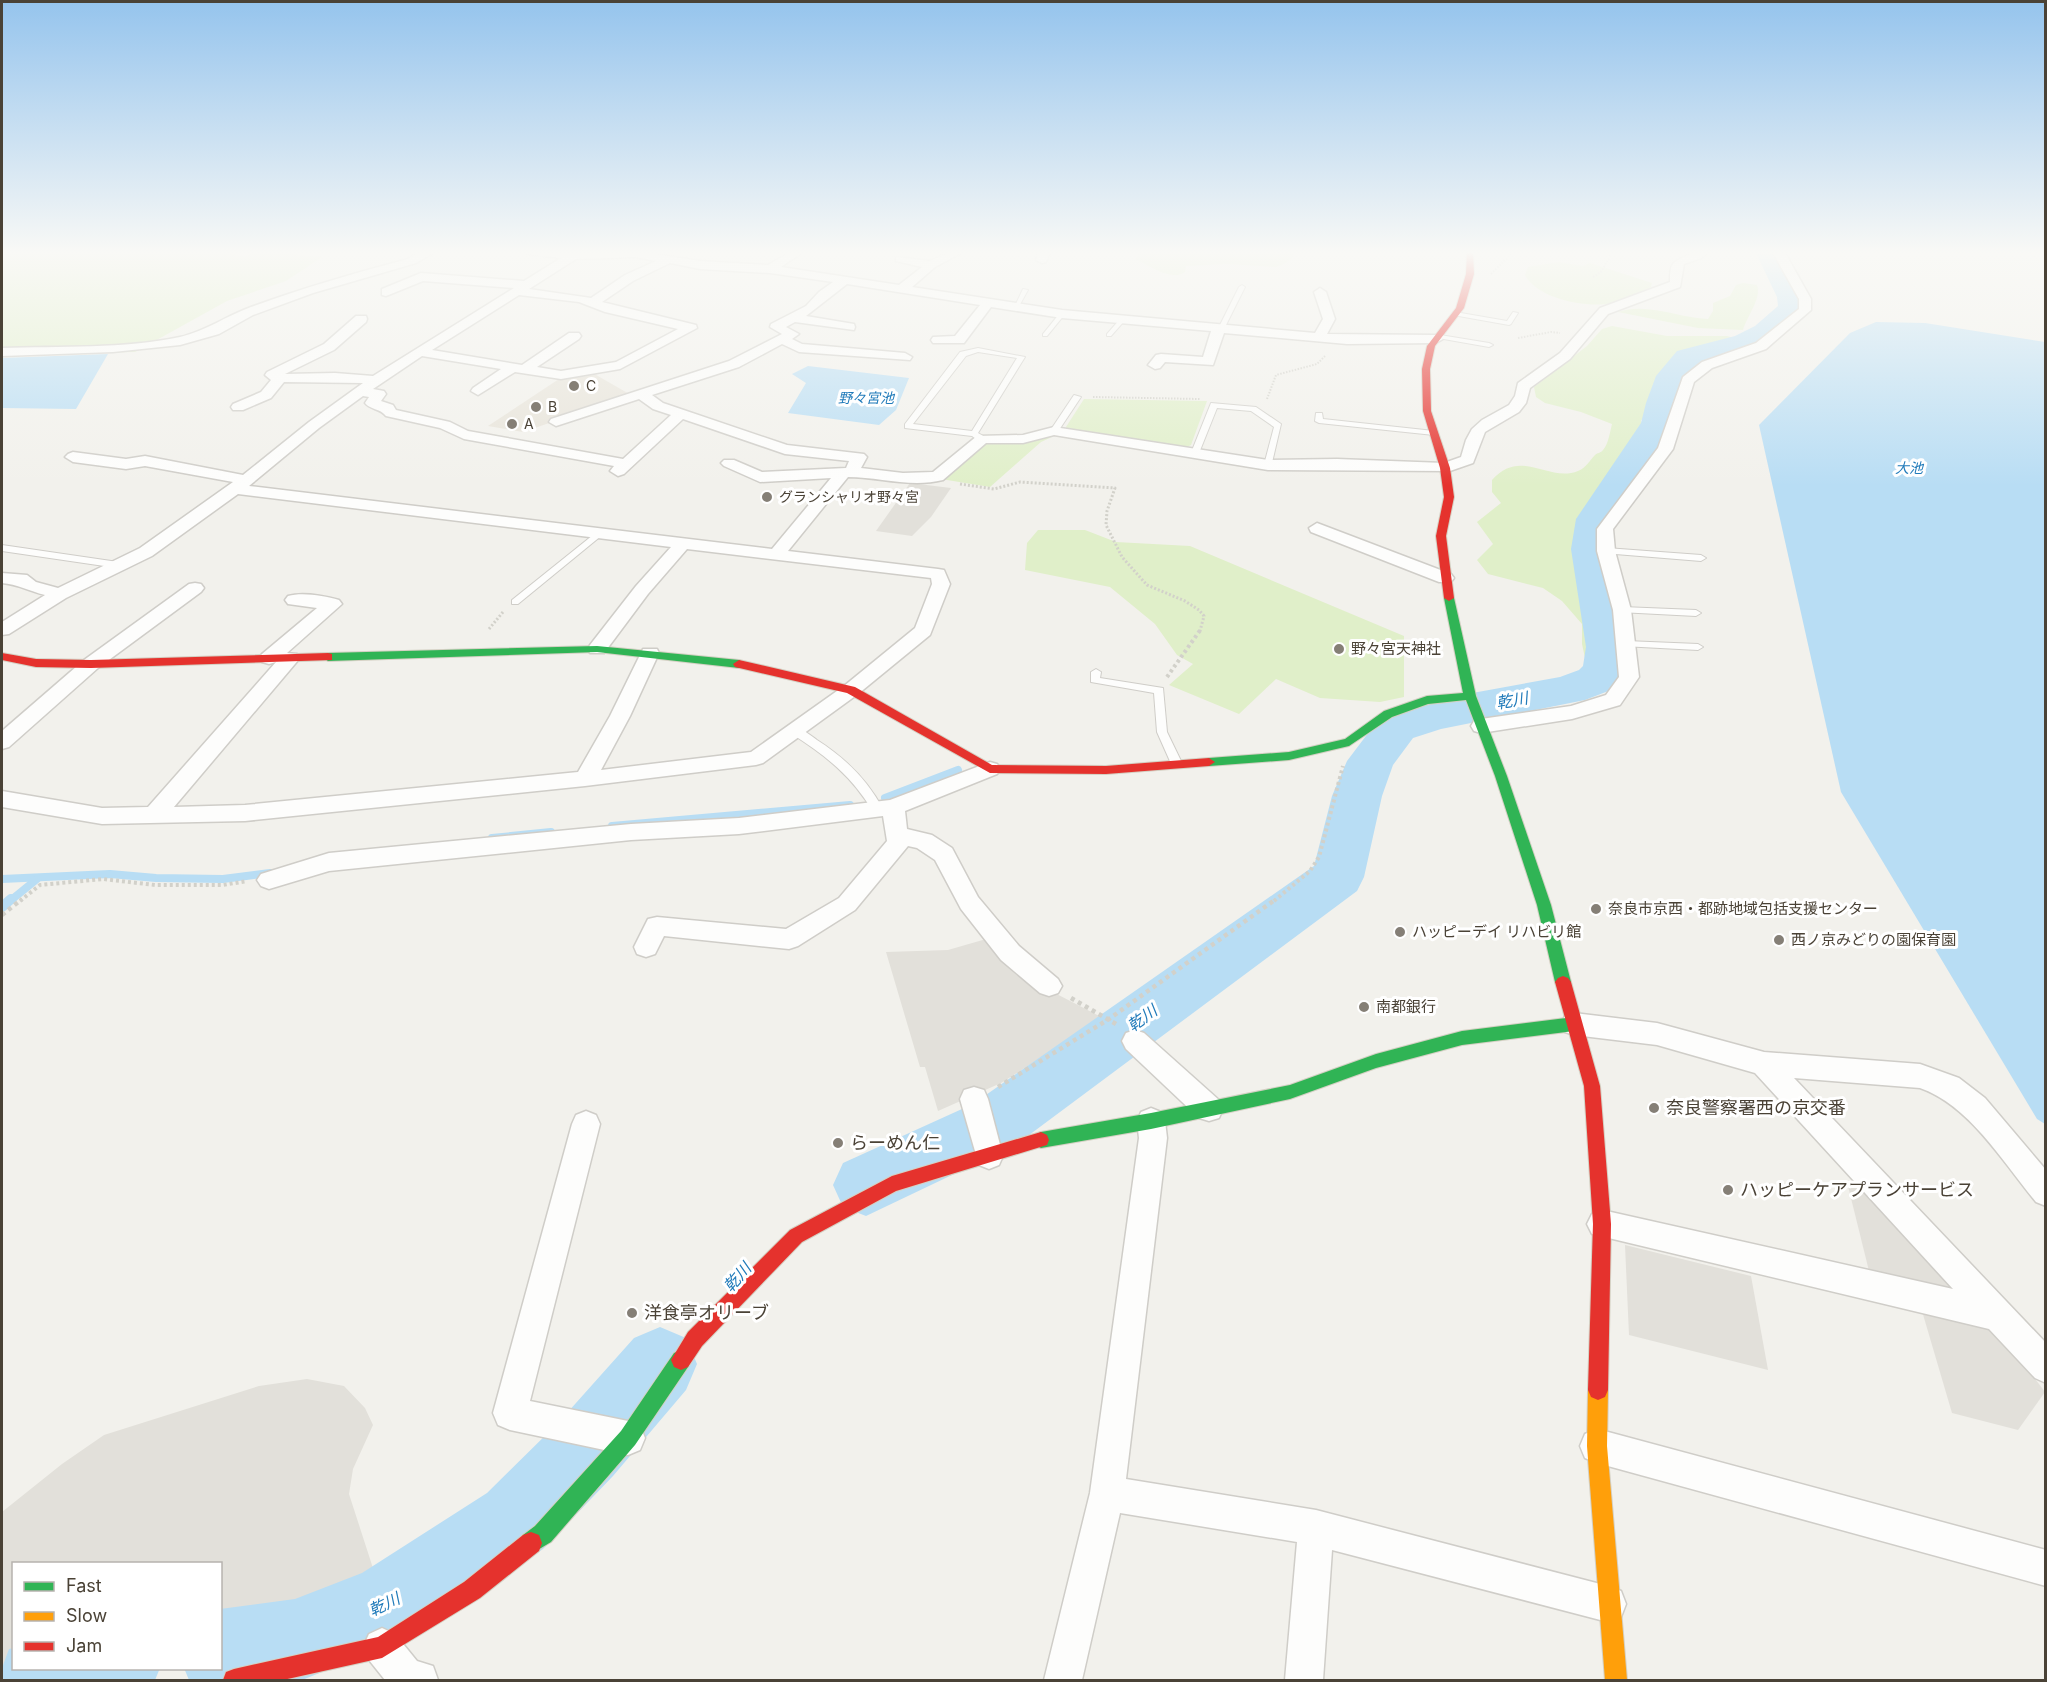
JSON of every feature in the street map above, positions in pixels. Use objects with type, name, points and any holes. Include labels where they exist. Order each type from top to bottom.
[{"type":"street","points":[[2,351],[113,348],[180,341],[217,329]]},
{"type":"street","points":[[349,329],[329,346],[272,375],[280,378],[334,377],[376,380]]},
{"type":"street","points":[[2,630],[60,594],[146,552],[241,484],[314,424],[376,380],[457,329]]},
{"type":"street","points":[[421,352],[561,375],[620,365],[688,329]]},
{"type":"street","points":[[556,422],[734,364],[792,334],[782,329]]},
{"type":"street","points":[[938,340],[959,340],[967,329]]},
{"type":"street","points":[[1155,365],[1161,358],[1209,362],[1219,329]]},
{"type":"street","points":[[1248,329],[1347,340],[1438,338]]},
{"type":"street","points":[[1320,336],[1323,329]]},
{"type":"street","points":[[1444,329],[1431,346],[1426,369],[1427,411],[1445,468],[1449,497],[1441,536],[1445,578],[1460,656],[1470,696],[1501,776],[1544,905],[1592,1086],[1602,1224],[1597,1446],[1608,1604],[1616,1680]]},
{"type":"street","points":[[729,463],[760,477],[847,472],[903,478],[937,477],[978,436],[1023,439],[1054,431],[1268,465],[1337,464],[1445,468],[1468,460],[1473,440],[1479,429],[1513,410],[1523,398],[1523,386],[1565,356],[1588,329]]},
{"type":"street","points":[[1481,726],[1572,712],[1613,700],[1629,677],[1622,610],[1606,551],[1605,529],[1665,449],[1688,380],[1707,365],[1761,346],[1781,329]]},
{"type":"street","points":[[478,391],[574,336]]},
{"type":"street","points":[[782,339],[799,348],[905,357]]},
{"type":"street","points":[[238,407],[266,395],[280,378]]},
{"type":"street","points":[[360,392],[379,394],[372,403],[388,408],[391,413],[446,425],[464,435],[622,467],[680,413]]},
{"type":"street","points":[[641,394],[658,406],[785,449],[859,457],[776,555]]},
{"type":"street","points":[[2,799],[102,816],[245,813],[585,779],[756,758],[851,690],[923,631],[941,584],[938,574],[598,534],[241,484],[145,461],[126,464],[74,457]]},
{"type":"street","points":[[1317,528],[1445,578]]},
{"type":"street","points":[[597,649],[642,590],[683,544]]},
{"type":"street","points":[[2,578],[21,579],[30,586],[60,594]]},
{"type":"street","points":[[2,742],[91,664],[195,588]]},
{"type":"street","points":[[269,658],[333,604],[294,600]]},
{"type":"street","points":[[2,657],[36,663],[91,664],[597,649],[650,653],[740,664],[851,690],[990,769]]},
{"type":"street","points":[[585,779],[620,716],[650,653]]},
{"type":"street","points":[[154,815],[290,658]]},
{"type":"street","points":[[269,880],[329,862],[631,832],[739,826],[885,808],[990,769],[1106,770],[1289,756],[1349,742],[1388,714],[1427,700],[1470,696]]},
{"type":"street","points":[[646,946],[657,926],[789,939],[847,903],[898,843],[885,808]]},
{"type":"street","points":[[897,836],[924,841],[944,854],[969,903],[1010,953],[1049,986]]},
{"type":"street","points":[[234,1680],[382,1647],[472,1590],[543,1534],[627,1438],[695,1339],[796,1236],[892,1184],[1033,1141],[1151,1121],[1290,1092],[1376,1061],[1462,1038],[1574,1024],[1657,1034],[1764,1064],[1920,1076],[1949,1086],[1975,1107],[2046,1192]]},
{"type":"street","points":[[1135,1041],[1209,1109]]},
{"type":"street","points":[[1764,1064],[2046,1367]]},
{"type":"street","points":[[974,1099],[989,1156]]},
{"type":"street","points":[[1063,1680],[1107,1492],[1153,1138],[1151,1121]]},
{"type":"street","points":[[586,1124],[510,1413],[627,1438]]},
{"type":"street","points":[[1602,1224],[1998,1315]]},
{"type":"street","points":[[1597,1446],[2046,1568]]},
{"type":"street","points":[[1107,1492],[1316,1528],[1608,1604]]},
{"type":"street","points":[[1304,1680],[1316,1528]]},
{"type":"street","points":[[382,1647],[407,1678],[419,1680]]},
{"type":"lane","points":[[1045,335],[1049,329]]},
{"type":"lane","points":[[1109,335],[1114,329]]},
{"type":"lane","points":[[1438,338],[1489,345]]},
{"type":"lane","points":[[978,350],[1022,357],[980,424],[978,436],[909,426],[963,354],[978,350]]},
{"type":"lane","points":[[1054,431],[1077,397]]},
{"type":"lane","points":[[1195,453],[1214,405],[1253,409],[1278,426],[1268,465]]},
{"type":"lane","points":[[1319,415],[1319,421],[1434,434]]},
{"type":"lane","points":[[515,602],[598,534]]},
{"type":"lane","points":[[2,549],[118,565]]},
{"type":"lane","points":[[1606,551],[1701,558]]},
{"type":"lane","points":[[1622,610],[1696,613]]},
{"type":"lane","points":[[1626,644],[1698,647]]},
{"type":"lane","points":[[1096,672],[1095,680],[1159,690],[1162,732],[1177,765]]},
{"type":"lane","points":[[796,730],[836,758],[872,798],[885,808]]},
{"type":"path","points":[[937,477],[939,480],[994,489],[1020,482],[1115,488],[1106,523],[1107,533],[1130,571],[1144,584],[1198,608],[1204,616],[1203,627],[1159,690]]},
{"type":"path","points":[[469,653],[508,606],[515,602]]},
{"type":"path","points":[[974,1099],[1004,1084],[1110,1020],[1281,896],[1310,870],[1319,857],[1324,843],[1349,742]]},
{"type":"path","points":[[2,915],[40,885],[104,879],[176,885],[223,885],[269,880]]},
{"type":"path","points":[[1049,986],[1110,1020]]},
{"type":"shaded area","points":[[591,372],[631,395],[523,432],[488,426],[562,377]]},
{"type":"shaded area","points":[[910,483],[951,488],[931,517],[912,536],[876,531]]},
{"type":"shaded area","points":[[993,937],[1047,989],[1103,1018],[1001,1083],[938,1111],[925,1067],[920,1067],[886,952],[948,950]]},
{"type":"shaded area","points":[[1848,1186],[1864,1188],[1951,1282],[1951,1289],[1870,1275]]},
{"type":"shaded area","points":[[1625,1245],[1751,1276],[1768,1370],[1629,1335]]},
{"type":"shaded area","points":[[1922,1311],[1995,1326],[2045,1392],[2018,1430],[1952,1413]]},
{"type":"shaded area","points":[[307,1379],[344,1386],[365,1408],[373,1425],[353,1469],[349,1494],[382,1596],[310,1624],[222,1637],[222,1562],[12,1562],[12,1666],[2,1667],[2,1512],[62,1464],[104,1435],[259,1386]]},
{"type":"green space","points":[[2,329],[176,329],[135,352],[2,355]]},
{"type":"green space","points":[[1602,329],[1631,329],[1667,336],[1727,336],[1738,339],[1737,342],[1685,355],[1669,374],[1653,417],[1641,420],[1641,434],[1637,444],[1618,459],[1604,498],[1595,505],[1586,539],[1601,633],[1601,661],[1595,664],[1585,658],[1582,624],[1562,601],[1543,588],[1488,574],[1477,560],[1493,544],[1477,522],[1501,503],[1492,492],[1492,480],[1513,466],[1556,473],[1578,471],[1605,448],[1612,424],[1581,412],[1545,403],[1536,397],[1534,387],[1587,346]]},
{"type":"green space","points":[[1084,399],[1207,401],[1191,445],[1185,448],[1067,429],[1066,427]]},
{"type":"green space","points":[[1052,437],[1041,442],[990,487],[941,479],[986,442],[1024,442]]},
{"type":"green space","points":[[1038,530],[1085,530],[1116,542],[1190,546],[1404,636],[1404,697],[1380,702],[1320,698],[1276,679],[1239,714],[1169,685],[1193,664],[1177,655],[1155,624],[1110,587],[1025,570],[1027,543]]},
{"type":"water","name":"大池","points":[[1858,329],[1966,329],[2045,342],[2045,1124],[2037,1119],[1841,792],[1759,425],[1850,333]]},
{"type":"water","points":[[108,354],[76,409],[2,408],[2,358]]},
{"type":"water","name":"野々宮池","points":[[808,366],[909,378],[896,410],[879,425],[788,413],[806,383],[792,374]]},
{"type":"waterway","name":"乾川","points":[[866,1185],[995,1124],[1338,877],[1357,796],[1371,761],[1397,727],[1434,715],[1569,690],[1595,680],[1604,669],[1607,647],[1590,549],[1595,519],[1658,423],[1662,403],[1672,376],[1688,357],[1746,342],[1768,329]]},
{"type":"waterway","points":[[885,798],[958,770]]},
{"type":"waterway","points":[[612,826],[850,805]]},
{"type":"waterway","points":[[492,838],[551,832]]},
{"type":"waterway","points":[[2,879],[110,874],[156,878],[223,879],[270,873]]},
{"type":"waterway","points":[[10,901],[37,879]]},
{"type":"waterway","points":[[2,907],[11,899]]},
{"type":"waterway","name":"乾川","points":[[222,1652],[295,1641],[388,1605],[515,1521],[586,1449],[660,1364]]},
{"type":"waterway","name":"乾川","points":[[40,1680],[104,1670]]},
{"type":"traffic: fast","points":[[1449,598],[1470,696],[1501,776],[1544,905],[1563,982]]},
{"type":"traffic: fast","points":[[328,657],[597,649],[739,664]]},
{"type":"traffic: fast","points":[[1209,762],[1289,756],[1349,742],[1388,714],[1427,700],[1470,696]]},
{"type":"traffic: fast","points":[[1041,1140],[1151,1121],[1290,1092],[1376,1061],[1462,1038],[1574,1024]]},
{"type":"traffic: fast","points":[[531,1543],[543,1534],[628,1438],[681,1360]]},
{"type":"traffic: slow","points":[[1598,1390],[1597,1446],[1616,1680]]},
{"type":"traffic: jam","points":[[1444,329],[1431,346],[1426,369],[1427,411],[1445,468],[1449,497],[1441,536],[1449,598]]},
{"type":"traffic: jam","points":[[2,657],[36,663],[91,664],[328,657]]},
{"type":"traffic: jam","points":[[739,664],[851,690],[990,769],[1106,770],[1209,762]]},
{"type":"traffic: jam","points":[[1563,982],[1592,1086],[1602,1224],[1598,1390]]},
{"type":"traffic: jam","points":[[681,1360],[695,1339],[796,1236],[892,1184],[1041,1140]]},
{"type":"traffic: jam","points":[[234,1680],[382,1647],[472,1590],[531,1543]]},
{"type":"place","name":"C","points":[[574,386]]},
{"type":"place","name":"B","points":[[536,407]]},
{"type":"place","name":"A","points":[[512,424]]},
{"type":"place","name":"グランシャリオ野々宮","points":[[767,497]]},
{"type":"place","name":"野々宮天神社","points":[[1339,649]]},
{"type":"place","name":"奈良市京西・都跡地域包括支援センター","points":[[1596,909]]},
{"type":"place","name":"ハッピーデイ リハビリ館","points":[[1400,932]]},
{"type":"place","name":"西ノ京みどりの園保育園","points":[[1779,940]]},
{"type":"place","name":"南都銀行","points":[[1364,1007]]},
{"type":"place","name":"奈良警察署西の京交番","points":[[1654,1108]]},
{"type":"place","name":"らーめん仁","points":[[838,1143]]},
{"type":"place","name":"ハッピーケアプランサービス","points":[[1728,1190]]},
{"type":"place","name":"洋食亭オリーブ","points":[[632,1313]]}]
